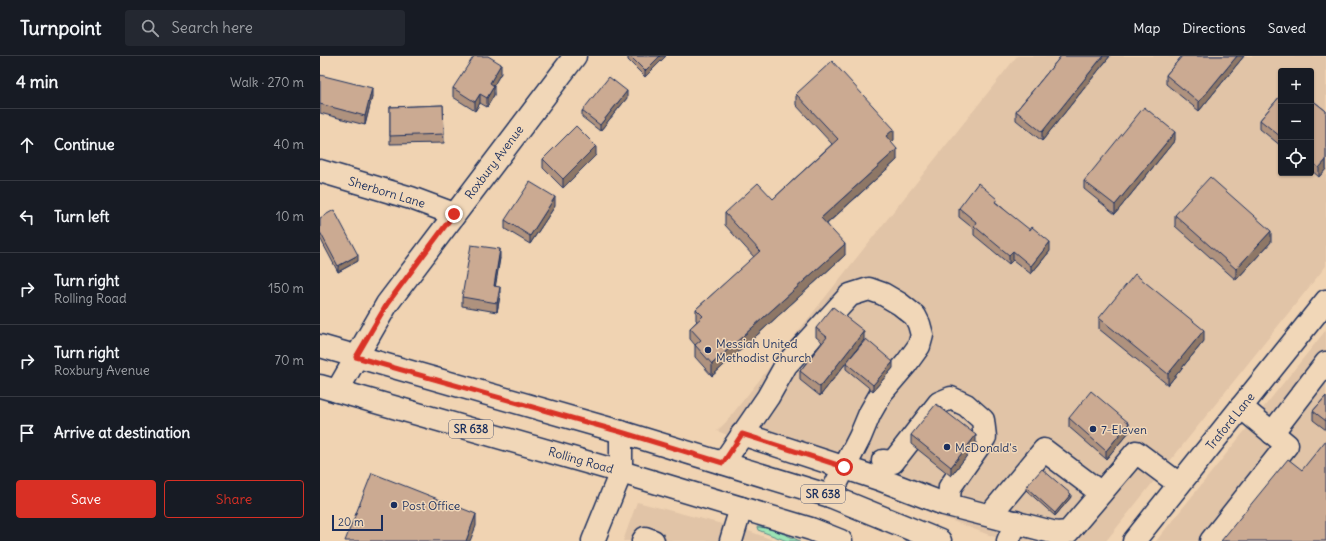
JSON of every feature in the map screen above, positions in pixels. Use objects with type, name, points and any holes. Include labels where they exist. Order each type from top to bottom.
[{"type":"main road","name":"Roxbury Avenue","points":[[328,388],[356,357],[387,304],[575,56]]},
{"type":"main road","name":"Sherborn Lane","points":[[320,171],[411,198],[454,214]]},
{"type":"main road","points":[[723,463],[768,397],[786,365],[850,295],[870,289],[884,294],[915,316],[922,335],[918,346],[906,364],[882,392],[870,413],[860,437],[830,496]]},
{"type":"main road","name":"Traford Lane","points":[[1134,541],[1326,302]]},
{"type":"main road","name":"SR 638","points":[[320,346],[621,432],[830,496],[940,541]]},
{"type":"main road","points":[[1272,433],[1326,363]]},
{"type":"main road","name":"Rolling Road","points":[[328,388],[742,508],[811,529],[841,541]]},
{"type":"main road","points":[[883,461],[893,462],[939,403],[951,398],[966,405],[983,420],[985,437],[950,486],[949,498]]},
{"type":"main road","points":[[1211,541],[1287,445],[1241,407]]},
{"type":"main road","points":[[593,541],[621,472],[621,432]]},
{"type":"main road","points":[[742,434],[879,479],[944,504],[990,515],[1012,531],[1056,533],[1068,532],[1136,452],[1179,484]]},
{"type":"main road","points":[[990,515],[1044,450],[1101,493]]},
{"type":"main road","points":[[730,541],[742,508]]},
{"type":"main road","points":[[643,541],[645,538],[653,541]]},
{"type":"shaded area","points":[[1017,56],[1326,56],[1326,266],[1106,541],[1005,541],[717,431],[726,422]]},
{"type":"shaded area","points":[[1326,330],[1326,541],[1156,541]]},
{"type":"shaded area","points":[[637,502],[749,531],[775,541],[623,541]]},
{"type":"green space","points":[[757,527],[773,530],[800,541],[787,541],[758,530]]},
{"type":"building","points":[[474,56],[488,56],[501,64],[490,83],[494,86],[487,98],[480,94],[475,102],[453,88]]},
{"type":"building","points":[[630,56],[660,56],[645,71]]},
{"type":"building","points":[[1061,56],[1103,56],[1042,132],[1016,111]]},
{"type":"building","points":[[1182,56],[1237,56],[1199,102],[1166,75]]},
{"type":"building","points":[[832,61],[894,129],[886,136],[897,149],[821,218],[845,244],[712,364],[695,345],[701,340],[690,328],[703,316],[696,309],[760,251],[725,213],[758,183],[773,199],[838,139],[796,94]]},
{"type":"building","points":[[320,75],[372,88],[365,116],[320,104]]},
{"type":"building","points":[[609,77],[627,91],[600,125],[582,111]]},
{"type":"building","points":[[1278,99],[1278,135],[1260,120]]},
{"type":"building","points":[[1314,101],[1326,111],[1326,160],[1319,168],[1314,164]]},
{"type":"building","points":[[443,105],[444,134],[390,136],[390,107]]},
{"type":"building","points":[[1144,107],[1175,132],[1115,205],[1084,181]]},
{"type":"building","points":[[576,126],[596,146],[563,179],[543,159]]},
{"type":"building","points":[[1210,177],[1271,231],[1236,269],[1175,215]]},
{"type":"building","points":[[530,182],[555,197],[530,236],[505,220]]},
{"type":"building","points":[[978,183],[997,199],[995,202],[1030,230],[1032,227],[1050,242],[1031,266],[1013,251],[1009,255],[974,226],[976,222],[959,208]]},
{"type":"building","points":[[334,210],[358,255],[338,266],[320,232],[320,218]]},
{"type":"building","points":[[471,245],[500,249],[494,286],[500,287],[497,303],[462,297]]},
{"type":"building","points":[[1135,274],[1204,330],[1168,374],[1099,318]]},
{"type":"building","points":[[833,307],[864,331],[820,387],[800,371],[827,337],[816,328]]},
{"type":"building","points":[[866,339],[893,362],[873,385],[846,363]]},
{"type":"building","points":[[1091,391],[1129,423],[1106,451],[1069,418]]},
{"type":"building","points":[[1326,396],[1326,421],[1313,411]]},
{"type":"building","points":[[936,404],[976,435],[951,467],[911,435]]},
{"type":"building","points":[[1326,440],[1326,541],[1221,541],[1288,459],[1302,470]]},
{"type":"building","points":[[1042,469],[1071,494],[1055,513],[1026,487]]},
{"type":"building","name":"Post Office","points":[[372,473],[476,514],[466,541],[345,541]]},
{"type":"place","name":"Messiah United Methodist Church","points":[[708,350]]},
{"type":"place","name":"7-Eleven","points":[[1093,429]]},
{"type":"place","name":"McDonald's","points":[[947,447]]},
{"type":"place","name":"Post Office","points":[[394,505]]},
{"type":"route","points":[[454,214],[387,304],[356,357],[621,432],[723,463],[742,434],[844,467]]}]
